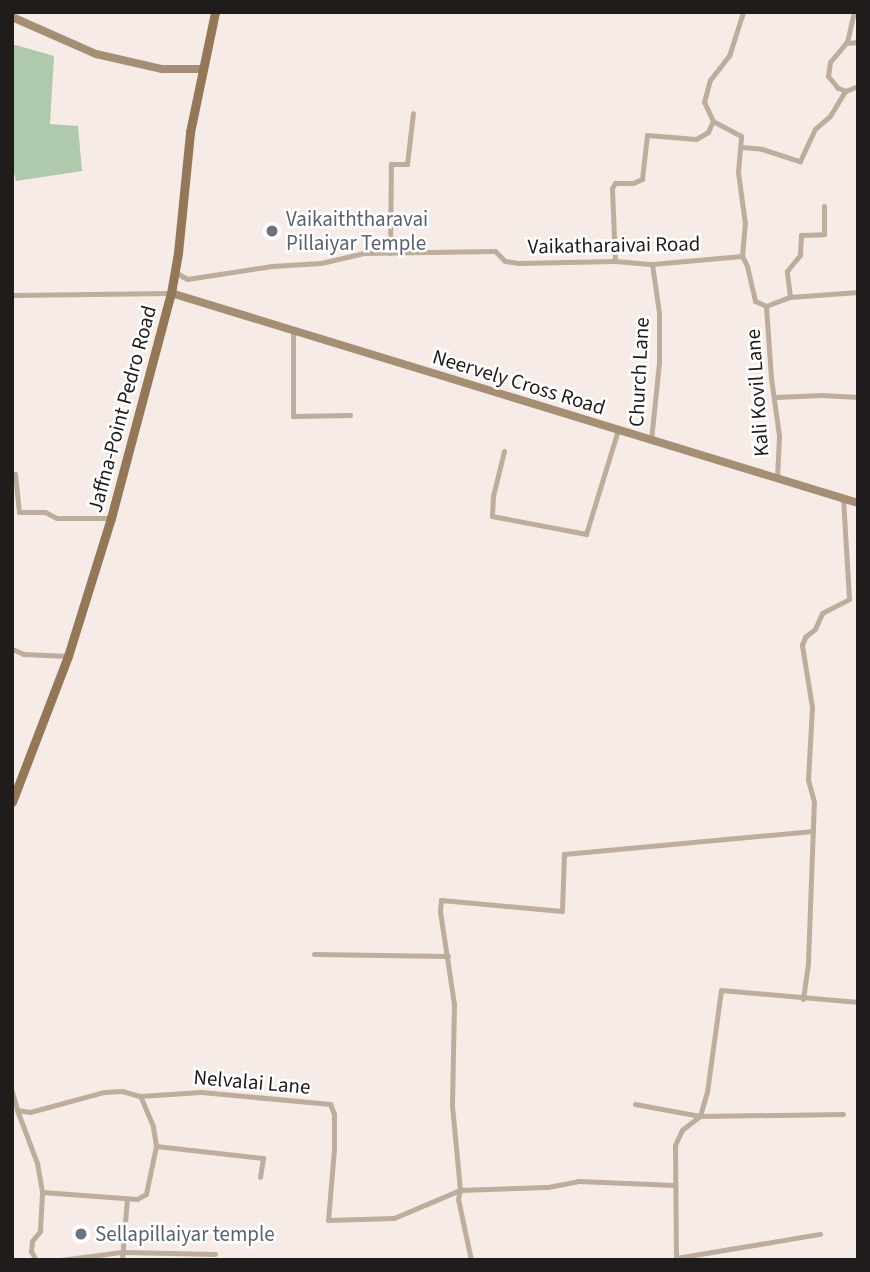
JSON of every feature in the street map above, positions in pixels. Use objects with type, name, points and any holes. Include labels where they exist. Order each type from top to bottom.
[{"type":"main road","name":"Jaffna-Point Pedro Road","points":[[12,802],[68,656],[111,518],[171,293],[190,132],[215,12]]},
{"type":"street","points":[[743,12],[729,56],[710,80],[704,102],[713,121],[741,136],[738,172],[745,224],[741,257],[747,266],[755,301],[766,306],[790,297],[858,292]]},
{"type":"street","points":[[846,91],[838,88],[828,76],[830,62],[846,43],[854,12]]},
{"type":"street","points":[[12,18],[96,54],[162,69],[202,69]]},
{"type":"street","points":[[846,43],[858,42]]},
{"type":"street","points":[[741,147],[762,149],[800,161],[815,129],[830,116],[846,91],[858,86]]},
{"type":"street","points":[[390,253],[391,164],[407,164],[413,113]]},
{"type":"street","points":[[615,261],[612,188],[615,183],[633,183],[642,179],[647,135],[696,139],[708,132],[713,121]]},
{"type":"street","points":[[790,297],[787,271],[800,255],[801,235],[824,234],[824,206]]},
{"type":"street","name":"Vaikatharaivai Road","points":[[175,272],[187,279],[271,266],[321,263],[364,253],[495,251],[505,261],[615,261],[652,264],[741,257]]},
{"type":"street","name":"Church Lane","points":[[651,440],[659,362],[659,313],[652,264]]},
{"type":"street","points":[[12,295],[171,293]]},
{"type":"street","name":"Neervely Cross Road","points":[[171,293],[858,503]]},
{"type":"street","name":"Kali Kovil Lane","points":[[766,306],[771,378],[779,436],[777,479]]},
{"type":"street","points":[[293,332],[293,416],[350,415]]},
{"type":"street","points":[[775,397],[858,397]]},
{"type":"street","points":[[505,451],[493,496],[492,516],[586,534],[618,430]]},
{"type":"street","points":[[12,474],[15,474],[19,512],[45,512],[57,518],[111,518]]},
{"type":"street","points":[[803,999],[808,962],[814,802],[808,780],[812,707],[802,645],[805,637],[816,629],[822,613],[849,599],[843,499]]},
{"type":"street","points":[[12,649],[24,654],[68,656]]},
{"type":"street","points":[[471,1260],[458,1199],[460,1191],[452,1106],[454,1004],[440,911],[441,900],[562,911],[564,854],[813,831]]},
{"type":"street","points":[[314,954],[448,957]]},
{"type":"street","points":[[821,1234],[676,1259],[675,1145],[682,1130],[700,1116],[715,1048],[721,990],[858,1002]]},
{"type":"street","name":"Nelvalai Lane","points":[[17,1110],[30,1112],[104,1092],[122,1091],[140,1096],[201,1092],[330,1104],[334,1114],[334,1149],[328,1220],[394,1218],[460,1191],[548,1187],[578,1181],[674,1185]]},
{"type":"street","points":[[12,1092],[37,1163],[42,1192],[40,1231],[33,1241],[31,1251],[36,1260]]},
{"type":"street","points":[[42,1192],[137,1199],[146,1194],[156,1146],[153,1126],[140,1096]]},
{"type":"street","points":[[635,1104],[700,1116],[843,1114]]},
{"type":"street","points":[[156,1146],[263,1158],[260,1177]]},
{"type":"street","points":[[121,1260],[127,1198]]},
{"type":"street","points":[[60,1260],[122,1252],[215,1254]]},
{"type":"green space","points":[[12,44],[54,56],[50,124],[78,126],[82,171],[16,181],[12,163]]},
{"type":"place","name":"Vaikaiththaravai Pillaiyar Temple","points":[[272,231]]},
{"type":"place","name":"Sellapillaiyar temple","points":[[81,1234]]}]
